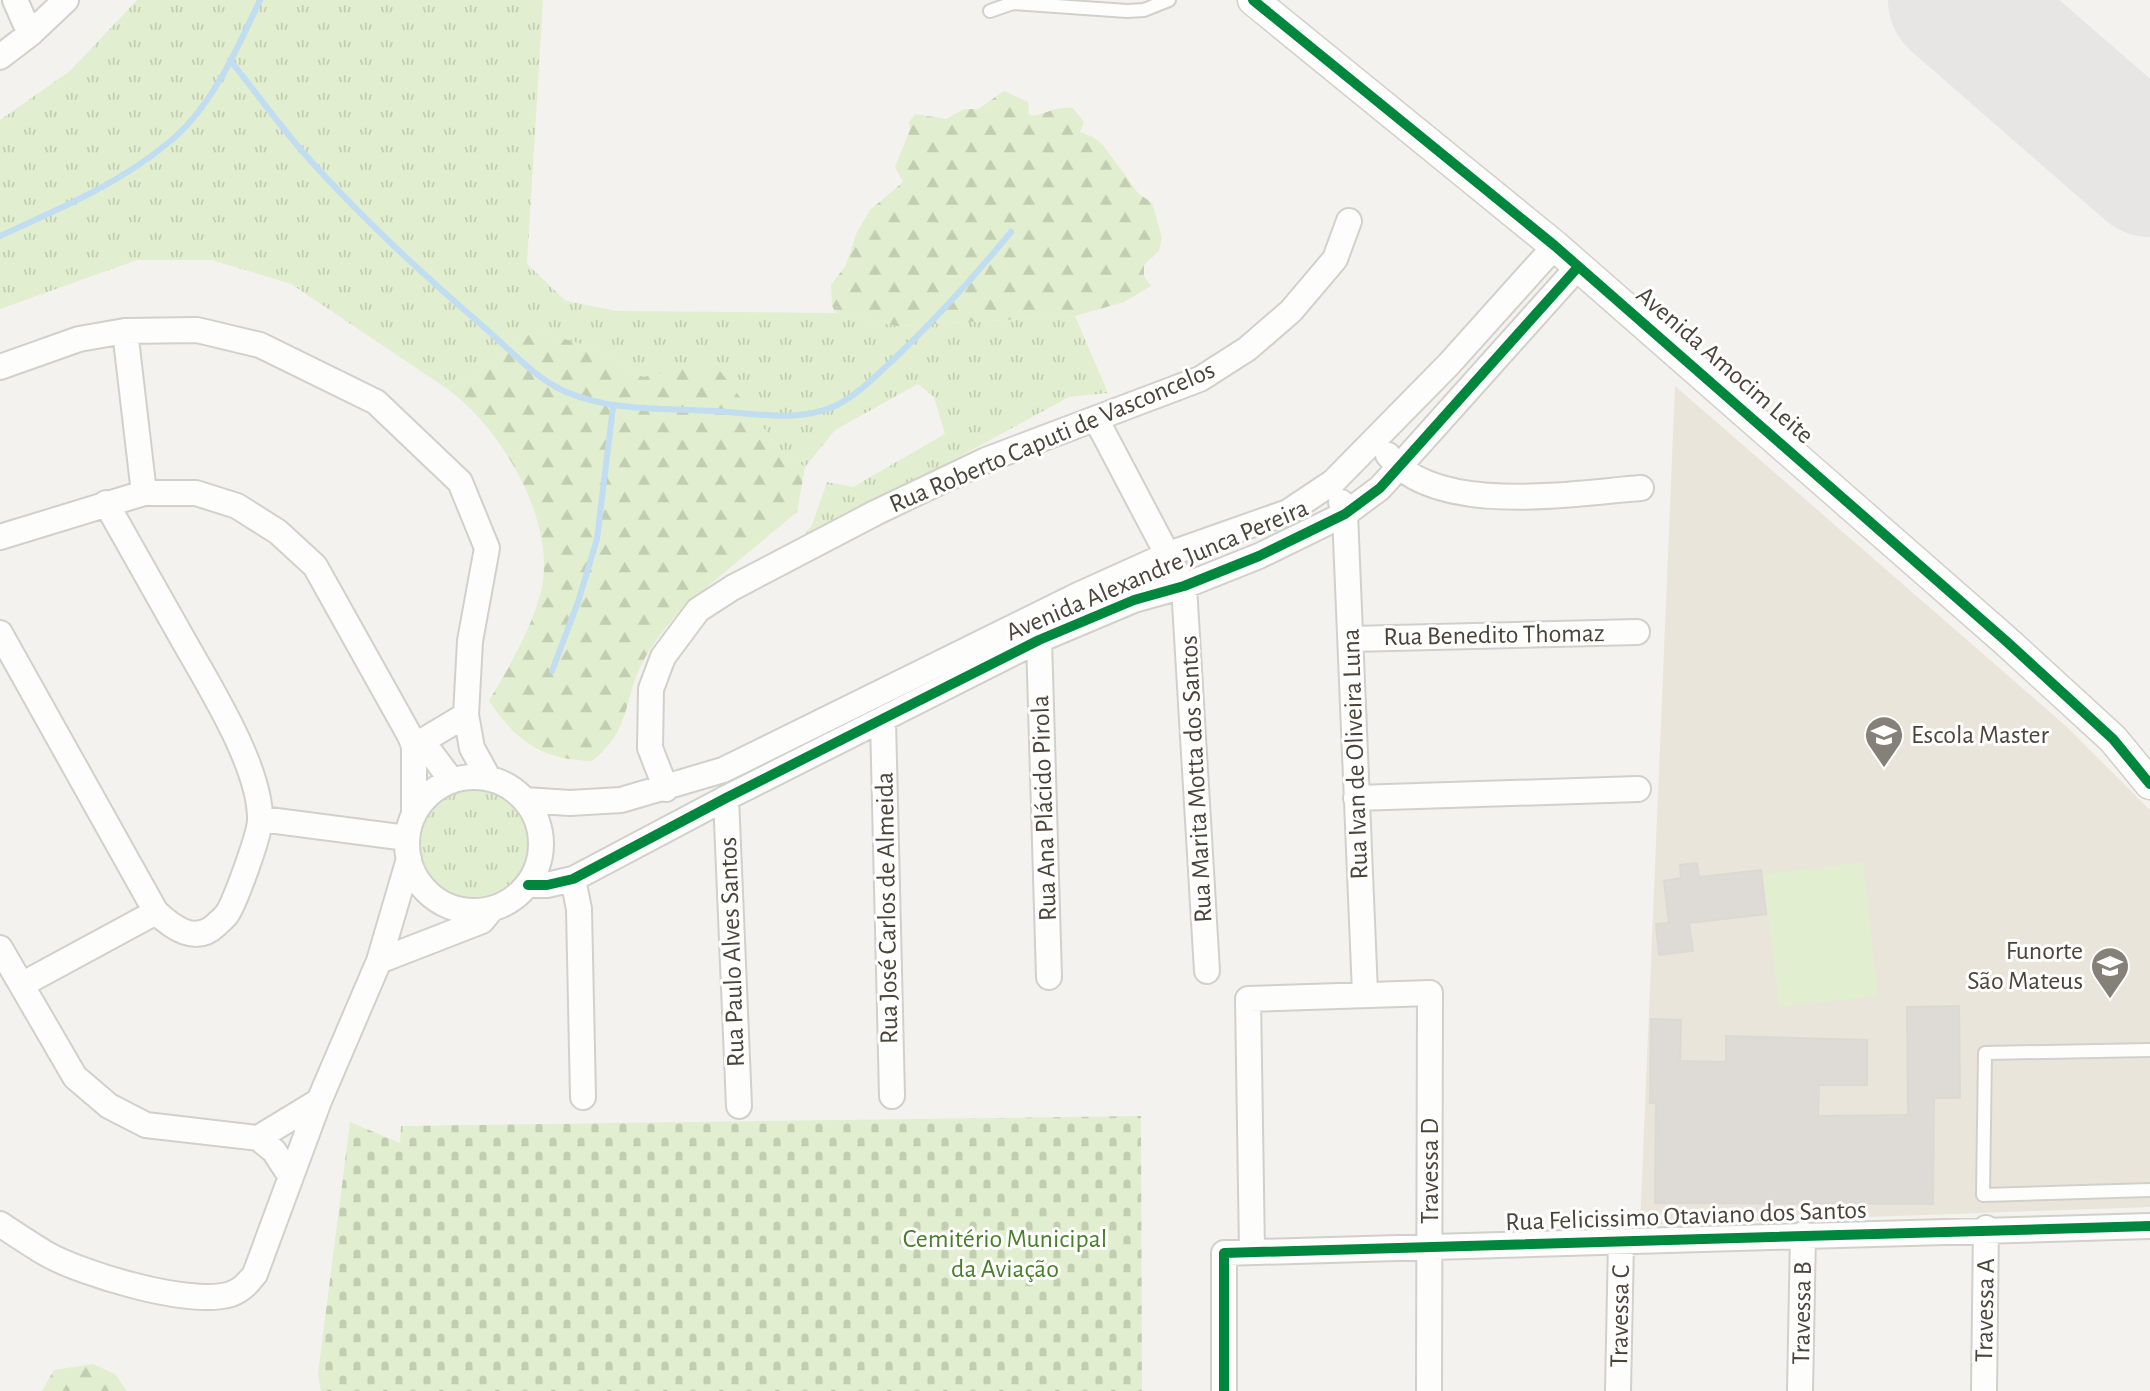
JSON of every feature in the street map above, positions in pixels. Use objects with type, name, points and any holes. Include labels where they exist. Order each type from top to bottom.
[{"type":"street","points":[[15,0],[30,34]]},
{"type":"street","points":[[0,57],[30,34],[66,0]]},
{"type":"street","name":"Avenida Amocim Leite","points":[[1253,0],[1555,246],[2006,641],[2113,739],[2150,784]]},
{"type":"street","name":"Rua Roberto Caputi de Vasconcelos","points":[[666,789],[650,748],[651,689],[663,657],[698,610],[732,588],[986,460],[1200,379],[1247,349],[1291,311],[1335,259],[1349,221]]},
{"type":"street","name":"Avenida Alexandre Junca Pereira","points":[[525,800],[570,803],[621,800],[666,789],[723,770],[820,720],[1169,554],[1288,512],[1333,482],[1449,364],[1555,246]]},
{"type":"street","name":"Avenida Alexandre Junca Pereira","points":[[528,885],[547,885],[573,879],[726,798],[1039,640],[1134,600],[1184,586],[1270,551],[1345,514],[1380,488],[1578,267]]},
{"type":"street","points":[[0,367],[79,340],[125,331],[197,330],[260,345],[376,402],[460,482],[487,548],[470,641],[466,715],[472,748],[488,777]]},
{"type":"street","points":[[125,331],[144,493]]},
{"type":"street","points":[[1096,419],[1184,586]]},
{"type":"street","points":[[1376,439],[1398,468],[1456,492],[1506,498],[1642,488]]},
{"type":"street","name":"Rua Ivan de Oliveira Luna","points":[[1333,482],[1345,514],[1365,993]]},
{"type":"street","points":[[0,537],[144,493],[196,494],[237,506],[278,532],[315,566],[418,744],[452,780]]},
{"type":"street","points":[[0,633],[156,912],[182,932],[195,934],[211,929],[227,915],[261,819],[251,777],[237,739],[106,503]]},
{"type":"street","name":"Rua Marita Motta dos Santos","points":[[1184,586],[1207,971]]},
{"type":"street","name":"Rua Benedito Thomaz","points":[[1351,639],[1637,632]]},
{"type":"street","name":"Rua Ana Plácido Pirola","points":[[1039,640],[1049,977]]},
{"type":"street","points":[[418,744],[466,715]]},
{"type":"street","name":"Rua José Carlos de Almeida","points":[[883,720],[892,1096]]},
{"type":"street","points":[[0,1224],[46,1254],[92,1275],[190,1296],[215,1297],[244,1287],[256,1274],[319,1101],[379,961],[408,848],[414,814],[418,744]]},
{"type":"street","points":[[408,848],[422,886],[446,905],[476,912],[491,910],[518,896],[528,885],[541,857],[542,841],[536,819],[525,800],[514,790],[488,777],[452,780],[433,790],[414,814]]},
{"type":"street","points":[[1356,799],[1638,789]]},
{"type":"street","name":"Rua Paulo Alves Santos","points":[[726,798],[739,1106]]},
{"type":"street","points":[[261,819],[408,848]]},
{"type":"street","points":[[573,879],[579,909],[583,1097]]},
{"type":"street","points":[[379,961],[482,921],[491,910]]},
{"type":"street","points":[[23,984],[156,912]]},
{"type":"street","points":[[0,948],[75,1077],[109,1106],[146,1125],[258,1138],[274,1151],[291,1177]]},
{"type":"street","points":[[1252,1251],[1248,999],[1365,993]]},
{"type":"street","name":"Travessa D","points":[[1365,993],[1430,993],[1429,1391]]},
{"type":"street","points":[[258,1138],[319,1101]]},
{"type":"street","name":"Rua Felicissimo Otaviano dos Santos","points":[[1224,1391],[1224,1253],[1430,1249],[1986,1228],[2150,1226]]},
{"type":"street","name":"Travessa A","points":[[1984,1391],[1986,1228]]},
{"type":"street","name":"Travessa B","points":[[1800,1391],[1803,1234]]},
{"type":"street","name":"Travessa C","points":[[1618,1391],[1621,1241]]},
{"type":"lane","points":[[990,11],[1013,3],[1144,10],[1169,0]]},
{"type":"lane","points":[[2150,1050],[1985,1053],[1983,1195],[2150,1190]]},
{"type":"shaded area","name":"Escola Master","points":[[1675,386],[2067,727],[2150,810],[2150,1207],[1640,1225]]},
{"type":"green space","points":[[137,0],[543,0],[527,264],[566,301],[617,311],[836,313],[896,326],[1075,316],[1108,393],[1069,397],[797,545],[812,525],[827,482],[853,487],[945,434],[934,397],[918,384],[835,430],[805,467],[782,452],[713,363],[643,377],[594,348],[535,330],[468,381],[446,388],[291,284],[212,260],[137,260],[0,309],[0,120],[70,71]]},
{"type":"green space","points":[[1004,91],[1028,102],[1029,115],[1073,108],[1084,122],[1080,132],[1103,145],[1138,193],[1152,203],[1162,238],[1159,251],[1144,265],[1144,276],[1151,286],[1124,302],[1075,316],[896,326],[836,313],[832,306],[831,285],[846,265],[857,232],[870,210],[903,182],[895,167],[910,130],[909,122],[915,114],[946,119],[964,109],[978,109]]},
{"type":"green space","points":[[535,330],[594,348],[643,377],[713,362],[782,452],[805,467],[797,512],[685,605],[671,622],[640,667],[617,733],[592,761],[558,757],[532,746],[510,728],[489,701],[519,648],[537,606],[544,564],[541,536],[533,506],[504,451],[486,426],[446,388],[468,381]]},
{"type":"green space","points":[[474,788],[495,792],[514,804],[526,823],[530,844],[526,865],[514,884],[495,896],[474,900],[453,896],[434,884],[422,865],[418,844],[422,823],[434,804],[453,792]]},
{"type":"green space","points":[[1863,862],[1878,996],[1779,1007],[1763,874]]},
{"type":"green space","name":"Cemitério Municipal da Aviação","points":[[1141,1116],[1142,1391],[321,1391],[318,1374],[350,1122],[400,1143],[401,1126]]},
{"type":"green space","points":[[93,1364],[115,1374],[127,1391],[42,1391],[54,1370]]},
{"type":"building","points":[[1697,863],[1699,877],[1761,870],[1766,914],[1689,923],[1693,951],[1659,955],[1656,924],[1669,923],[1664,881],[1681,878],[1680,865]]},
{"type":"building","points":[[1959,1006],[1960,1098],[1934,1098],[1933,1204],[1655,1203],[1656,1103],[1650,1103],[1651,1019],[1681,1020],[1680,1061],[1726,1062],[1726,1036],[1867,1040],[1867,1085],[1819,1085],[1818,1116],[1908,1115],[1907,1007]]},
{"type":"waterway","points":[[0,236],[108,184],[168,143],[210,96],[260,0]]},
{"type":"waterway","points":[[230,60],[302,151],[345,198],[414,265],[542,378],[564,391],[600,403],[638,408],[775,416],[805,414],[835,406],[866,385],[909,345],[1011,232]]},
{"type":"waterway","points":[[552,671],[578,602],[597,539],[613,407]]},
{"type":"runway","points":[[1956,0],[2150,169]]},
{"type":"cycle path","points":[[1253,0],[1555,246],[2006,641],[2113,739],[2150,784]]},
{"type":"cycle path","points":[[528,885],[547,885],[573,879],[726,798],[1039,640],[1134,600],[1184,586],[1259,556],[1345,514],[1380,488],[1578,267]]},
{"type":"cycle path","points":[[1224,1391],[1224,1253],[2150,1226]]},
{"type":"place","name":"Escola Master","points":[[1884,769]]},
{"type":"place","name":"Funorte São Mateus","points":[[2110,1000]]}]
